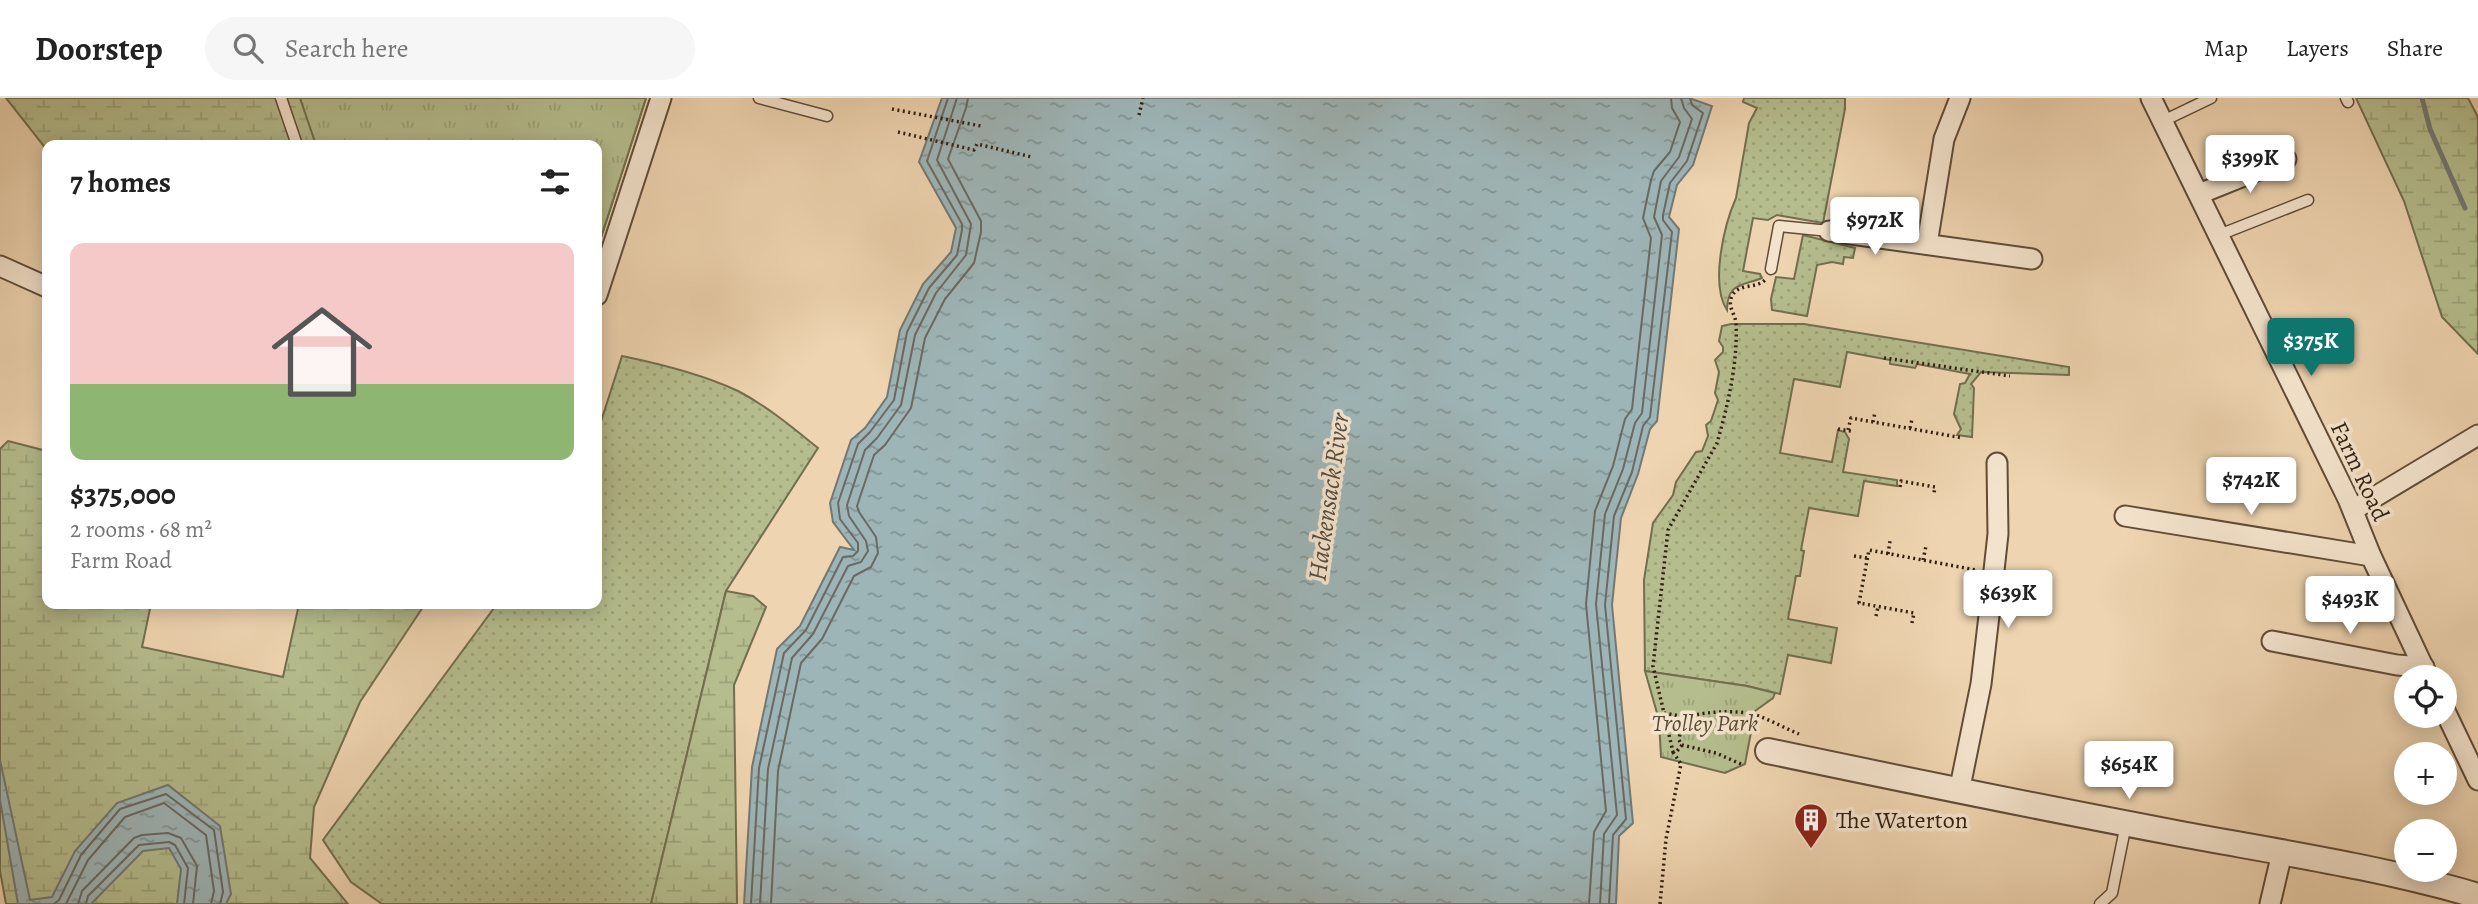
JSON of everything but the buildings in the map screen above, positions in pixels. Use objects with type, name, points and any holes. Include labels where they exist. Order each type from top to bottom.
[{"type":"street","points":[[602,280],[661,98]]},
{"type":"street","points":[[1927,244],[1944,139],[1960,98]]},
{"type":"street","name":"Farm Road","points":[[2151,98],[2353,510],[2371,556],[2423,665]]},
{"type":"street","points":[[2199,194],[2286,159]]},
{"type":"street","points":[[1829,231],[2032,259]]},
{"type":"street","points":[[0,266],[42,285]]},
{"type":"street","points":[[2353,510],[2478,435]]},
{"type":"street","points":[[1959,792],[1981,684],[1990,607],[1998,534],[1997,463]]},
{"type":"street","points":[[2125,516],[2371,556]]},
{"type":"street","points":[[2272,641],[2397,665]]},
{"type":"street","points":[[2453,728],[2478,778]]},
{"type":"street","points":[[1768,751],[1959,792],[2448,887],[2478,897]]},
{"type":"street","points":[[2270,904],[2282,853]]},
{"type":"lane","points":[[281,98],[295,140]]},
{"type":"lane","points":[[759,98],[827,116]]},
{"type":"lane","points":[[2163,121],[2211,98]]},
{"type":"lane","points":[[2219,235],[2308,200]]},
{"type":"lane","points":[[1768,273],[1779,226],[1829,231]]},
{"type":"lane","points":[[2100,904],[2112,893],[2126,823]]},
{"type":"path","points":[[1139,115],[1143,98]]},
{"type":"path","points":[[892,110],[981,126]]},
{"type":"path","points":[[898,132],[974,150],[977,144],[1031,157]]},
{"type":"path","points":[[1660,904],[1665,839],[1681,764],[1673,752],[1653,666],[1668,530],[1717,443],[1721,431],[1731,389],[1736,323],[1730,307],[1731,298],[1741,288],[1763,283],[1768,273]]},
{"type":"path","points":[[1884,358],[2010,376]]},
{"type":"path","points":[[1873,422],[1875,412]]},
{"type":"path","points":[[1839,429],[1849,430],[1851,418],[1963,438]]},
{"type":"path","points":[[1910,428],[1912,419]]},
{"type":"path","points":[[1900,487],[1901,481],[1936,487],[1934,493]]},
{"type":"path","points":[[1888,554],[1890,541]]},
{"type":"path","points":[[1923,560],[1926,546]]},
{"type":"path","points":[[1912,623],[1914,613],[1859,603],[1869,550],[1980,570]]},
{"type":"path","points":[[1854,556],[1867,558]]},
{"type":"path","points":[[1876,616],[1878,607]]},
{"type":"path","points":[[1664,713],[1685,717],[1702,713],[1752,714],[1808,738]]},
{"type":"path","points":[[1685,717],[1680,725],[1679,740],[1682,745],[1741,764]]},
{"type":"path","points":[[1673,752],[1682,745]]},
{"type":"green space","points":[[6,98],[646,98],[602,234],[602,140],[42,140],[42,144]]},
{"type":"green space","points":[[300,98],[646,98],[602,234],[602,140],[314,140]]},
{"type":"green space","points":[[1744,98],[1845,98],[1845,109],[1823,223],[1777,215],[1768,220],[1753,218],[1743,271],[1760,274],[1762,278],[1733,290],[1727,310],[1722,299],[1719,270],[1723,238],[1736,198],[1749,123],[1757,108],[1743,102]]},
{"type":"green space","points":[[2356,98],[2468,98],[2478,117],[2478,354],[2442,317],[2404,201]]},
{"type":"green space","points":[[1803,235],[1855,248],[1853,258],[1844,257],[1843,264],[1832,262],[1817,265],[1807,316],[1772,310],[1771,299],[1776,277],[1794,279]]},
{"type":"green space","points":[[1804,324],[2069,367],[2069,375],[1981,372],[1971,384],[1974,388],[1972,437],[1957,435],[1961,429],[1954,414],[1960,384],[1965,383],[1970,374],[1917,364],[1915,368],[1890,364],[1890,360],[1847,352],[1840,387],[1794,379],[1780,453],[1832,462],[1838,430],[1845,432],[1849,439],[1843,472],[1897,480],[1897,486],[1864,481],[1858,516],[1809,508],[1801,550],[1804,551],[1800,576],[1796,576],[1788,619],[1837,628],[1831,663],[1788,655],[1780,694],[1747,686],[1645,671],[1644,580],[1653,523],[1673,495],[1676,482],[1696,452],[1702,451],[1708,436],[1706,425],[1711,421],[1718,400],[1715,393],[1719,372],[1715,360],[1723,352],[1719,341],[1722,326]]},
{"type":"green space","points":[[622,356],[681,370],[738,391],[769,410],[818,448],[726,591],[651,904],[382,904],[351,882],[323,840],[493,609],[602,609],[602,418]]},
{"type":"green space","points":[[8,441],[42,450],[42,609],[150,609],[142,647],[283,677],[298,609],[422,609],[360,702],[314,807],[310,858],[348,904],[6,904],[0,871],[0,449]]},
{"type":"green space","points":[[726,591],[753,596],[766,607],[734,685],[737,904],[651,904]]},
{"type":"green space","name":"Trolley Park","points":[[1645,671],[1747,686],[1775,693],[1773,698],[1755,711],[1745,764],[1725,773],[1661,757],[1659,720]]},
{"type":"water","name":"Hackensack River","points":[[942,98],[1689,98],[1712,106],[1693,165],[1677,185],[1669,217],[1679,229],[1657,421],[1650,429],[1638,474],[1621,518],[1612,605],[1633,823],[1619,836],[1616,904],[744,904],[752,767],[777,649],[800,626],[840,547],[854,550],[833,522],[830,503],[851,440],[865,428],[887,397],[900,330],[923,284],[951,252],[956,228],[919,162]]},
{"type":"water","points":[[0,760],[30,900],[52,897],[75,851],[117,803],[168,785],[220,826],[231,894],[226,904],[177,904],[181,869],[169,848],[143,851],[91,904],[18,904],[0,800]]},
{"type":"waterway","points":[[2422,98],[2430,129],[2465,208]]},
{"type":"place","name":"The Waterton","points":[[1811,850]]}]
